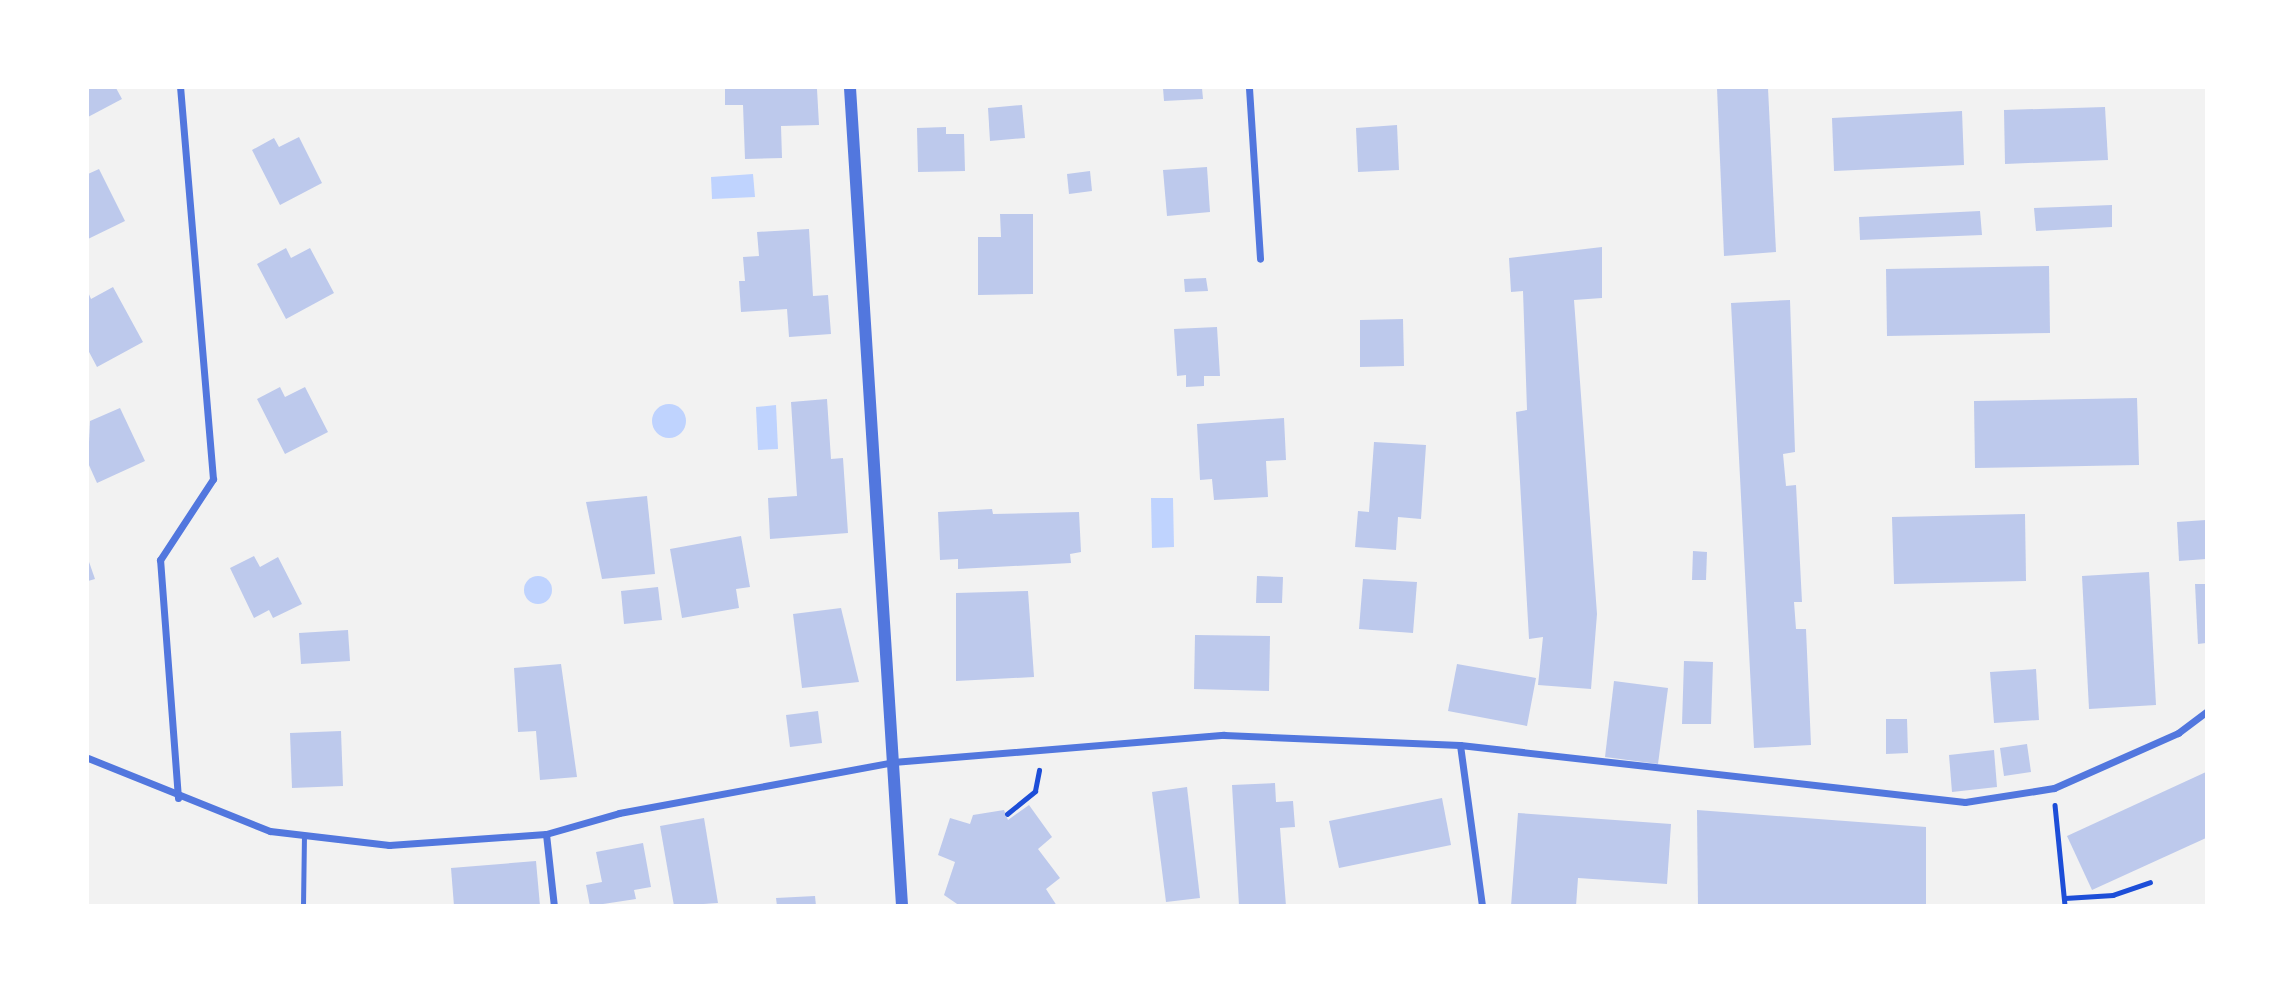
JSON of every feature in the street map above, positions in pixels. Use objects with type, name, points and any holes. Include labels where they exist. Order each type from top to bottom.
[{"type":"street","points":[[178,798],[160,560],[213,479],[180,88]]},
{"type":"street","points":[[850,88],[902,905]]},
{"type":"street","points":[[1249,88],[1260,259]]},
{"type":"street","points":[[88,758],[178,798],[270,831],[389,845],[546,834],[619,813],[893,762],[1224,735],[1460,746],[1965,802],[2054,788],[2178,733],[2207,712]]},
{"type":"street","points":[[1460,746],[1482,905]]},
{"type":"street","points":[[546,834],[554,905]]},
{"type":"lane","points":[[303,905],[304,835]]},
{"type":"path","points":[[1007,814],[1035,790],[1040,765]]},
{"type":"path","points":[[2054,788],[2065,905]]},
{"type":"path","points":[[2065,898],[2113,895],[2150,882]]},
{"type":"water","points":[[753,174],[755,197],[712,199],[711,177]]},
{"type":"water","points":[[669,404],[681,409],[686,421],[681,433],[669,438],[657,433],[652,421],[657,409]]},
{"type":"water","points":[[776,405],[778,449],[758,450],[756,407]]},
{"type":"water","points":[[1151,498],[1173,498],[1174,547],[1152,548]]},
{"type":"water","points":[[538,576],[548,580],[552,590],[548,600],[538,604],[528,600],[524,590],[528,580]]},
{"type":"building","points":[[88,88],[116,88],[122,99],[88,117]]},
{"type":"building","points":[[725,88],[817,89],[819,125],[781,126],[782,158],[745,159],[743,105],[725,105]]},
{"type":"building","points":[[1163,88],[1202,88],[1203,99],[1164,101]]},
{"type":"building","points":[[1717,88],[1768,88],[1776,252],[1724,256]]},
{"type":"building","points":[[1022,105],[1025,138],[990,141],[988,108]]},
{"type":"building","points":[[2105,107],[2108,160],[2005,164],[2004,110]]},
{"type":"building","points":[[1962,111],[1964,165],[1834,171],[1832,118]]},
{"type":"building","points":[[1397,125],[1399,170],[1358,172],[1356,128]]},
{"type":"building","points":[[946,127],[946,134],[964,134],[965,171],[918,172],[917,128]]},
{"type":"building","points":[[299,137],[322,183],[280,205],[252,150],[274,138],[279,147]]},
{"type":"building","points":[[1207,167],[1210,212],[1167,216],[1163,170]]},
{"type":"building","points":[[99,169],[125,221],[88,239],[88,174]]},
{"type":"building","points":[[1090,171],[1092,191],[1069,194],[1067,174]]},
{"type":"building","points":[[2112,205],[2112,227],[2036,231],[2034,208]]},
{"type":"building","points":[[1980,211],[1982,235],[1860,240],[1859,217]]},
{"type":"building","points":[[1000,214],[1033,214],[1033,294],[978,295],[978,237],[1001,237]]},
{"type":"building","points":[[809,229],[813,296],[828,295],[831,334],[789,337],[787,309],[741,312],[739,281],[745,281],[743,257],[759,256],[757,232]]},
{"type":"building","points":[[1602,247],[1602,298],[1574,300],[1597,614],[1591,689],[1538,685],[1543,637],[1529,639],[1516,412],[1527,410],[1523,291],[1511,292],[1509,258]]},
{"type":"building","points":[[286,248],[291,258],[310,248],[334,293],[286,319],[257,264]]},
{"type":"building","points":[[2049,266],[2050,333],[1887,336],[1886,269]]},
{"type":"building","points":[[1206,278],[1208,291],[1185,292],[1184,279]]},
{"type":"building","points":[[113,287],[143,342],[97,367],[88,350],[88,292],[91,299]]},
{"type":"building","points":[[1790,300],[1795,452],[1783,454],[1786,486],[1796,485],[1802,602],[1794,602],[1796,629],[1806,629],[1811,745],[1754,748],[1731,303]]},
{"type":"building","points":[[1403,319],[1404,366],[1360,367],[1360,320]]},
{"type":"building","points":[[1217,327],[1220,376],[1204,376],[1204,386],[1186,387],[1186,375],[1177,376],[1174,329]]},
{"type":"building","points":[[280,387],[285,397],[305,387],[328,432],[285,454],[257,399]]},
{"type":"building","points":[[2137,398],[2139,465],[1975,468],[1974,401]]},
{"type":"building","points":[[827,399],[831,459],[843,458],[848,533],[770,539],[768,498],[797,496],[791,402]]},
{"type":"building","points":[[120,408],[145,461],[97,483],[88,463],[90,421]]},
{"type":"building","points":[[1284,418],[1286,460],[1266,461],[1268,497],[1214,500],[1212,479],[1200,480],[1197,424]]},
{"type":"building","points":[[1374,442],[1426,445],[1421,519],[1398,517],[1396,550],[1355,547],[1358,511],[1369,512]]},
{"type":"building","points":[[647,496],[655,574],[602,579],[586,502]]},
{"type":"building","points":[[992,509],[993,514],[1079,512],[1081,552],[1070,554],[1071,563],[958,569],[958,559],[940,560],[938,512]]},
{"type":"building","points":[[2025,514],[2026,581],[1894,584],[1892,517]]},
{"type":"building","points":[[2206,520],[2206,559],[2179,561],[2177,522]]},
{"type":"building","points":[[741,536],[750,587],[736,589],[739,608],[682,618],[670,549]]},
{"type":"building","points":[[1693,551],[1707,552],[1706,580],[1692,580]]},
{"type":"building","points":[[254,556],[260,567],[278,557],[302,604],[273,618],[269,610],[254,618],[230,568]]},
{"type":"building","points":[[88,559],[95,579],[88,581]]},
{"type":"building","points":[[2149,572],[2156,705],[2089,709],[2082,576]]},
{"type":"building","points":[[1257,576],[1283,577],[1282,603],[1256,603]]},
{"type":"building","points":[[1363,579],[1417,582],[1413,633],[1359,629]]},
{"type":"building","points":[[2195,584],[2206,584],[2206,643],[2198,644]]},
{"type":"building","points":[[658,587],[662,620],[624,624],[621,591]]},
{"type":"building","points":[[1028,591],[1034,677],[956,681],[956,593]]},
{"type":"building","points":[[841,608],[859,682],[802,688],[793,614]]},
{"type":"building","points":[[348,630],[350,661],[301,664],[299,633]]},
{"type":"building","points":[[1195,635],[1270,636],[1269,691],[1194,689]]},
{"type":"building","points":[[1684,661],[1713,662],[1711,724],[1682,724]]},
{"type":"building","points":[[561,664],[577,777],[540,780],[536,731],[518,732],[514,668]]},
{"type":"building","points":[[1457,664],[1536,678],[1527,726],[1448,711]]},
{"type":"building","points":[[2036,669],[2039,720],[1994,723],[1990,672]]},
{"type":"building","points":[[1614,681],[1668,688],[1658,764],[1605,757]]},
{"type":"building","points":[[818,711],[822,743],[790,747],[786,715]]},
{"type":"building","points":[[1886,719],[1907,719],[1908,753],[1886,754]]},
{"type":"building","points":[[341,731],[343,786],[292,788],[290,733]]},
{"type":"building","points":[[2027,744],[2031,772],[2004,776],[2000,748]]},
{"type":"building","points":[[1994,750],[1997,787],[1952,792],[1949,755]]},
{"type":"building","points":[[2206,772],[2206,838],[2092,890],[2067,836]]},
{"type":"building","points":[[1275,783],[1276,802],[1293,801],[1295,827],[1280,828],[1286,906],[1239,906],[1232,785]]},
{"type":"building","points":[[1187,787],[1200,898],[1166,902],[1152,792]]},
{"type":"building","points":[[1442,798],[1451,845],[1339,868],[1329,821]]},
{"type":"building","points":[[1029,805],[1052,837],[1038,849],[1060,878],[1046,889],[1057,906],[960,906],[944,895],[955,862],[938,855],[950,818],[970,824],[973,815],[1004,810],[1008,820]]},
{"type":"building","points":[[1697,810],[1926,827],[1926,906],[1698,906]]},
{"type":"building","points":[[1518,813],[1671,824],[1667,884],[1578,878],[1576,906],[1511,906]]},
{"type":"building","points":[[704,818],[718,903],[674,906],[660,826]]},
{"type":"building","points":[[643,843],[651,887],[634,890],[636,899],[590,906],[586,885],[602,882],[596,852]]},
{"type":"building","points":[[536,861],[540,906],[454,906],[451,868]]},
{"type":"building","points":[[815,896],[816,906],[777,906],[776,898]]}]
